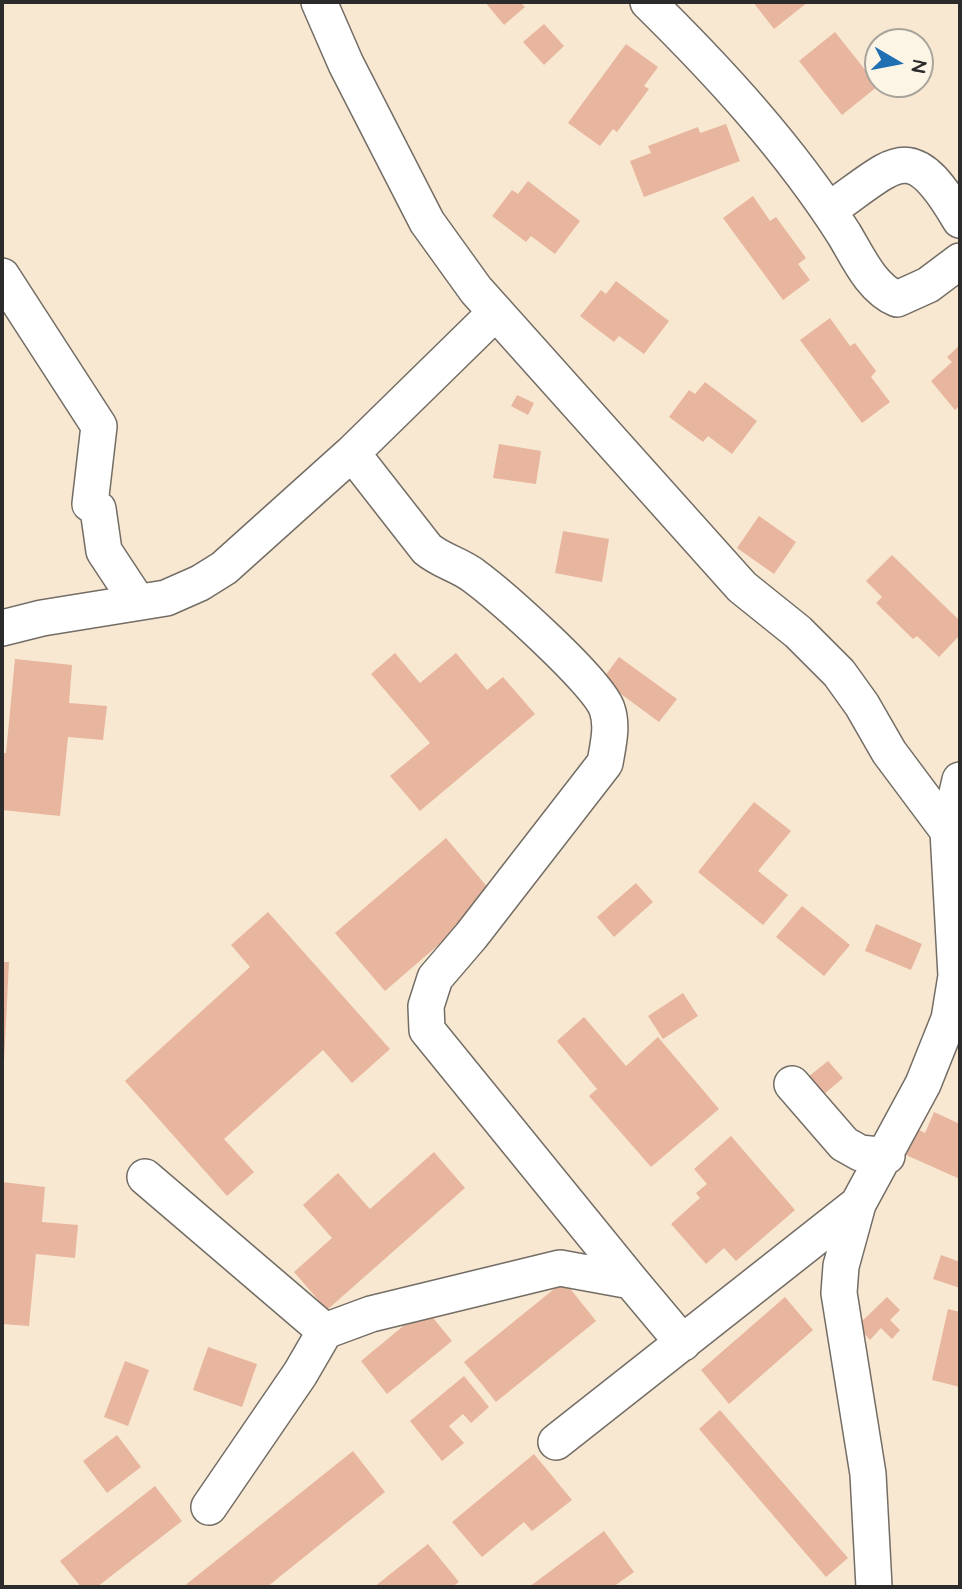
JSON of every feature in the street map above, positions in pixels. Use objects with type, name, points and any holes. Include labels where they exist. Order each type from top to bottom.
[{"type":"street","points":[[319,2],[346,64],[427,222],[475,290],[742,587],[798,632],[839,673],[862,705],[889,752],[948,831]]},
{"type":"street","points":[[648,2],[711,63],[829,210],[874,282],[886,294],[897,299],[928,285],[960,261]]},
{"type":"street","points":[[829,210],[886,171],[898,165],[911,165],[921,167],[932,176],[960,220]]},
{"type":"street","points":[[2,276],[99,426],[90,504],[97,509],[104,551],[137,601]]},
{"type":"street","points":[[2,628],[137,601],[166,598],[200,583],[223,568],[352,453],[496,312]]},
{"type":"street","points":[[352,453],[427,549],[440,560],[472,574],[548,641],[602,697],[608,712],[610,734],[605,763],[471,936],[435,978],[426,1006],[427,1030],[682,1343]]},
{"type":"street","points":[[874,1587],[868,1474],[839,1293],[841,1266],[858,1204],[887,1156],[943,1037],[956,976],[958,940],[948,831],[960,779]]},
{"type":"street","points":[[792,1084],[844,1144],[860,1153],[887,1156]]},
{"type":"street","points":[[145,1177],[325,1331]]},
{"type":"street","points":[[556,1442],[858,1204]]},
{"type":"street","points":[[209,1507],[325,1331],[372,1314],[560,1268],[631,1281]]},
{"type":"building","points":[[485,2],[520,2],[525,7],[504,25]]},
{"type":"building","points":[[753,2],[808,2],[774,29]]},
{"type":"building","points":[[544,24],[564,46],[544,65],[523,42]]},
{"type":"building","points":[[835,32],[864,68],[864,97],[842,115],[799,61]]},
{"type":"building","points":[[626,44],[658,67],[644,86],[649,89],[617,132],[613,129],[600,146],[568,123]]},
{"type":"building","points":[[726,124],[740,161],[644,197],[630,161],[651,153],[648,146],[698,127],[700,133]]},
{"type":"building","points":[[528,181],[580,221],[555,254],[531,236],[526,242],[492,216],[512,190],[518,194]]},
{"type":"building","points":[[753,196],[770,221],[776,217],[806,258],[798,264],[810,280],[783,300],[723,218]]},
{"type":"building","points":[[616,281],[669,321],[644,354],[619,336],[614,342],[580,316],[601,290],[606,294]]},
{"type":"building","points":[[830,318],[850,346],[855,343],[876,371],[871,377],[890,402],[862,423],[800,340]]},
{"type":"building","points":[[960,345],[960,405],[955,410],[931,381],[952,362],[947,357]]},
{"type":"building","points":[[705,382],[757,421],[732,454],[708,436],[703,442],[669,417],[689,390],[695,394]]},
{"type":"building","points":[[517,395],[534,403],[528,415],[511,406]]},
{"type":"building","points":[[499,444],[541,451],[536,484],[493,478]]},
{"type":"building","points":[[759,516],[796,542],[774,574],[737,548]]},
{"type":"building","points":[[563,531],[609,539],[602,582],[555,573]]},
{"type":"building","points":[[892,555],[960,621],[960,635],[939,657],[917,636],[913,639],[876,603],[882,597],[866,581]]},
{"type":"building","points":[[395,653],[420,683],[456,653],[487,690],[503,677],[535,714],[420,811],[390,776],[430,743],[371,674]]},
{"type":"building","points":[[619,657],[677,699],[659,722],[602,680]]},
{"type":"building","points":[[15,659],[72,665],[69,703],[107,706],[103,740],[68,737],[60,816],[2,810],[2,753],[6,753]]},
{"type":"building","points":[[754,802],[791,831],[758,871],[788,895],[763,925],[698,872]]},
{"type":"building","points":[[446,838],[495,896],[385,991],[335,933]]},
{"type":"building","points":[[636,883],[653,902],[614,937],[597,917]]},
{"type":"building","points":[[802,906],[850,945],[824,976],[776,937]]},
{"type":"building","points":[[268,912],[390,1049],[352,1083],[323,1050],[224,1139],[254,1172],[227,1196],[125,1081],[250,967],[231,945]]},
{"type":"building","points":[[876,924],[922,944],[911,970],[865,951]]},
{"type":"building","points":[[2,962],[9,962],[4,1062],[2,1062]]},
{"type":"building","points":[[683,993],[698,1016],[663,1039],[648,1016]]},
{"type":"building","points":[[584,1017],[626,1066],[658,1037],[719,1109],[651,1167],[589,1096],[597,1089],[557,1041]]},
{"type":"building","points":[[828,1061],[843,1078],[823,1095],[808,1077]]},
{"type":"building","points":[[934,1112],[960,1124],[960,1179],[906,1155],[917,1129],[925,1133]]},
{"type":"building","points":[[731,1136],[795,1210],[736,1261],[724,1248],[706,1264],[671,1224],[700,1198],[696,1193],[707,1184],[694,1169]]},
{"type":"building","points":[[434,1152],[465,1188],[327,1310],[294,1272],[332,1238],[303,1205],[338,1173],[370,1209]]},
{"type":"building","points":[[2,1182],[45,1187],[42,1222],[78,1225],[75,1258],[36,1254],[29,1326],[2,1324]]},
{"type":"building","points":[[941,1255],[960,1262],[960,1288],[933,1279]]},
{"type":"building","points":[[564,1281],[596,1321],[496,1402],[464,1362]]},
{"type":"building","points":[[785,1297],[813,1330],[729,1404],[701,1370]]},
{"type":"building","points":[[887,1297],[900,1310],[890,1320],[900,1330],[892,1339],[881,1328],[870,1340],[857,1326]]},
{"type":"building","points":[[425,1308],[452,1341],[387,1394],[361,1361]]},
{"type":"building","points":[[948,1309],[960,1312],[960,1387],[932,1380]]},
{"type":"building","points":[[208,1347],[257,1364],[242,1407],[193,1390]]},
{"type":"building","points":[[125,1361],[149,1370],[128,1426],[104,1417]]},
{"type":"building","points":[[464,1376],[489,1407],[471,1423],[463,1414],[449,1426],[464,1443],[442,1461],[410,1421]]},
{"type":"building","points":[[720,1410],[848,1558],[826,1577],[699,1429]]},
{"type":"building","points":[[117,1435],[141,1467],[107,1493],[83,1461]]},
{"type":"building","points":[[353,1451],[385,1492],[267,1587],[183,1587]]},
{"type":"building","points":[[534,1454],[572,1500],[532,1531],[524,1522],[482,1557],[452,1522]]},
{"type":"building","points":[[155,1486],[182,1521],[97,1587],[81,1587],[60,1561]]},
{"type":"building","points":[[604,1531],[634,1572],[613,1587],[529,1587]]},
{"type":"building","points":[[428,1544],[459,1582],[452,1587],[374,1587]]}]
